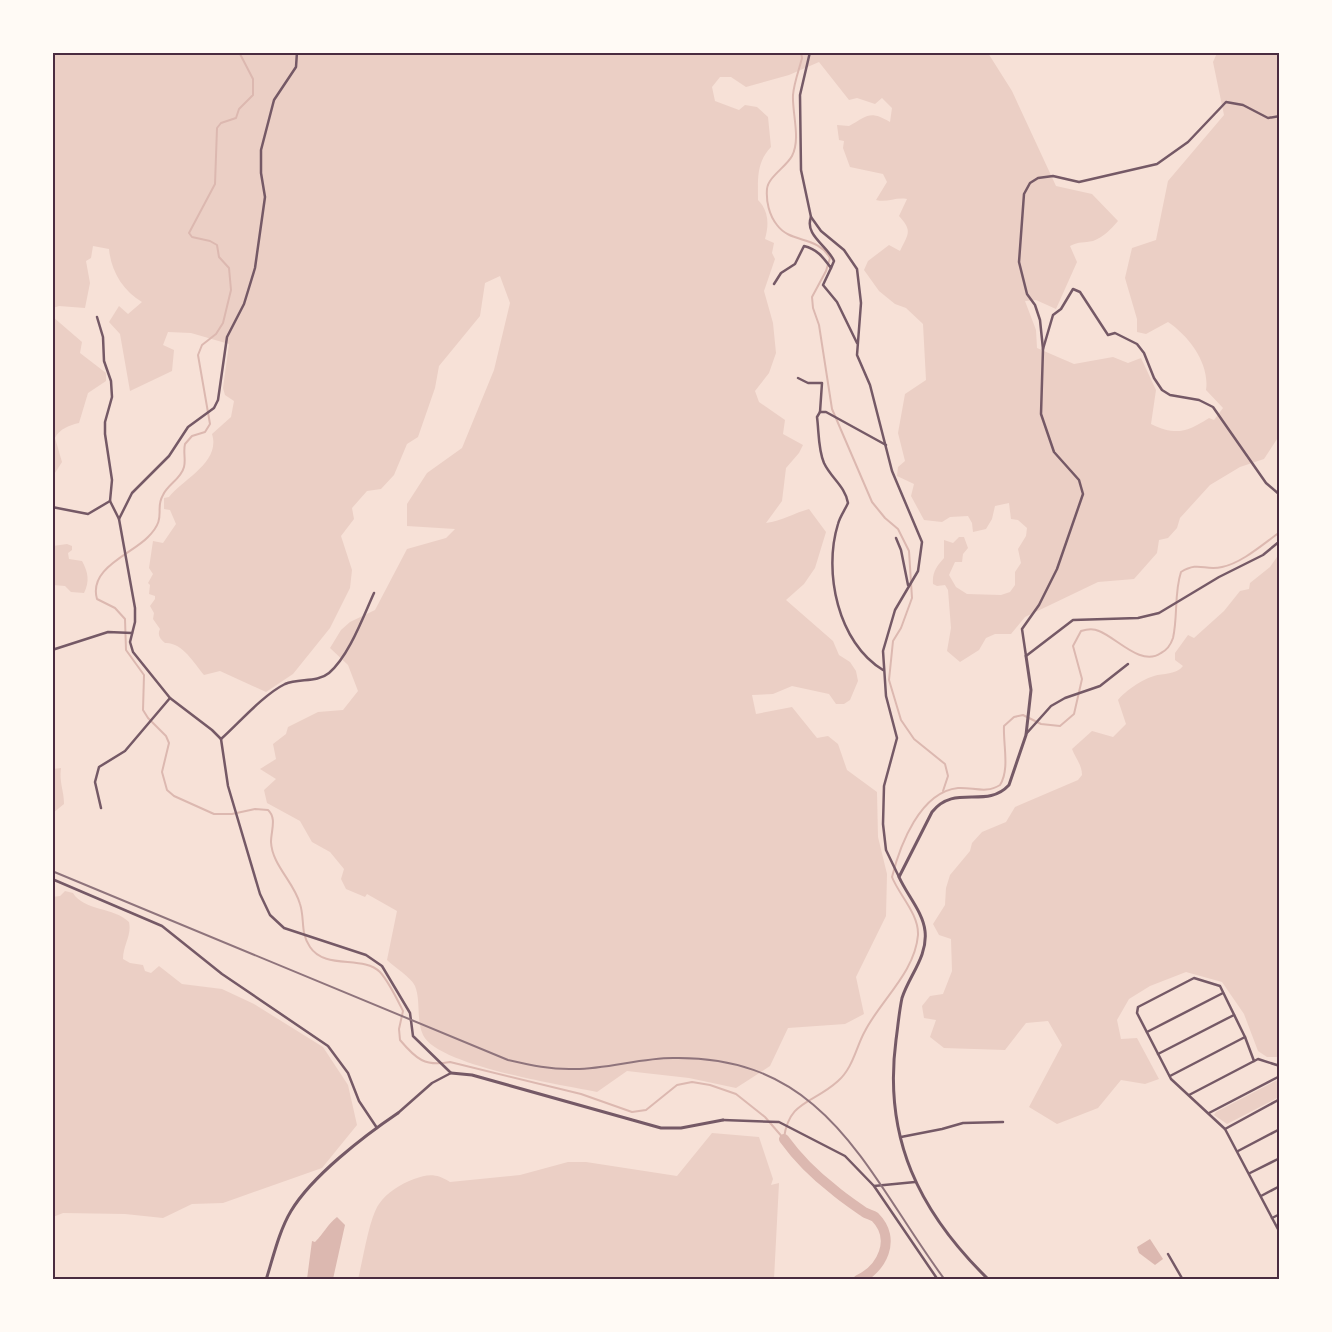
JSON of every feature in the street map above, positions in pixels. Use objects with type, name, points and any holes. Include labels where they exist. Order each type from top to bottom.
[{"type":"street","points":[[119,519],[132,493],[169,456],[188,427],[214,408],[218,400],[227,337],[244,304],[255,268],[265,205],[264,188],[260,172],[261,150],[274,100],[296,67],[297,52]]},
{"type":"street","points":[[810,52],[800,95],[801,170],[811,217],[821,231],[844,250],[857,269],[862,303],[857,355],[870,385],[897,484],[919,530],[922,542],[918,570],[908,585],[890,622],[883,651],[883,670],[888,705],[896,738],[884,786],[883,824],[886,850],[923,922],[926,937],[923,954],[902,998],[892,1086],[901,1137],[915,1182],[938,1221],[974,1265],[989,1280]]},
{"type":"street","points":[[899,877],[932,812],[938,805],[953,798],[992,797],[1004,792],[1010,785],[1021,756],[1026,735],[1031,690],[1022,629],[1039,605],[1057,569],[1083,494],[1079,480],[1054,452],[1046,434],[1041,414],[1043,349],[1040,320],[1035,305],[1027,294],[1019,262],[1024,194],[1030,184],[1038,178],[1053,176],[1079,182],[1157,164],[1188,142],[1226,102],[1243,105],[1268,118],[1280,116]]},
{"type":"street","points":[[811,217],[809,222],[811,231],[830,251],[834,261],[823,284],[837,302],[858,344]]},
{"type":"street","points":[[774,284],[781,273],[795,264],[804,246],[813,248],[831,268]]},
{"type":"street","points":[[1043,349],[1048,324],[1053,314],[1061,310],[1073,289],[1080,292],[1108,335],[1115,333],[1137,344],[1144,353],[1154,378],[1162,390],[1170,395],[1199,400],[1213,407],[1266,483],[1280,495]]},
{"type":"street","points":[[97,317],[103,337],[104,361],[111,381],[112,397],[105,422],[112,480],[110,501],[119,519],[135,608],[135,622],[130,642],[133,652],[170,698],[221,739],[228,786],[260,894],[270,916],[284,928],[366,956],[382,966],[410,1013],[412,1036],[451,1073]]},
{"type":"street","points":[[798,378],[808,383],[822,383],[820,412],[817,417],[820,450],[824,463],[842,487],[848,503],[838,522],[834,541],[833,580],[836,604],[848,632],[861,652],[883,670]]},
{"type":"street","points":[[820,412],[826,412],[886,445]]},
{"type":"street","points":[[52,507],[88,514],[110,501]]},
{"type":"street","points":[[896,538],[901,550],[908,585]]},
{"type":"street","points":[[1026,656],[1073,620],[1138,618],[1159,613],[1219,577],[1263,555],[1280,540]]},
{"type":"street","points":[[221,739],[279,688],[294,681],[322,678],[331,671],[348,648],[374,593]]},
{"type":"street","points":[[52,650],[108,632],[132,633]]},
{"type":"street","points":[[1026,735],[1051,706],[1100,686],[1128,664]]},
{"type":"street","points":[[101,808],[95,782],[99,766],[125,751],[170,698]]},
{"type":"street","points":[[52,879],[162,926],[229,979],[328,1046],[348,1073],[358,1101],[377,1128]]},
{"type":"street","points":[[1254,1060],[1220,986],[1194,978],[1138,1007],[1137,1013],[1170,1076],[1225,1129],[1280,1233]]},
{"type":"street","points":[[1147,1032],[1223,993]]},
{"type":"street","points":[[1158,1054],[1234,1015]]},
{"type":"street","points":[[1170,1076],[1245,1037]]},
{"type":"street","points":[[1189,1095],[1254,1060],[1258,1059],[1280,1066]]},
{"type":"street","points":[[266,1280],[290,1213],[303,1194],[352,1148],[398,1113],[432,1083],[451,1073],[472,1075],[661,1128],[681,1128],[723,1120],[761,1120],[782,1123],[846,1156],[874,1186],[938,1280]]},
{"type":"street","points":[[1209,1113],[1280,1076]]},
{"type":"street","points":[[1225,1129],[1280,1099]]},
{"type":"street","points":[[901,1137],[942,1130],[963,1123],[1004,1122]]},
{"type":"street","points":[[1238,1151],[1280,1129]]},
{"type":"street","points":[[1249,1174],[1280,1158]]},
{"type":"street","points":[[874,1186],[915,1182]]},
{"type":"street","points":[[1260,1196],[1280,1186]]},
{"type":"street","points":[[1272,1218],[1280,1214]]},
{"type":"street","points":[[1168,1254],[1183,1280]]},
{"type":"shaded area","points":[[53,53],[988,53],[1012,91],[1056,186],[1092,194],[1118,221],[1097,239],[1070,246],[1077,262],[1056,309],[1036,300],[1025,301],[1036,330],[1037,348],[1074,364],[1113,357],[1128,363],[1141,358],[1156,390],[1151,424],[1168,430],[1181,431],[1194,427],[1209,418],[1214,420],[1223,408],[1206,390],[1205,370],[1201,361],[1190,343],[1176,328],[1168,322],[1146,334],[1137,332],[1137,319],[1125,278],[1132,248],[1156,240],[1168,181],[1224,115],[1213,62],[1217,53],[1279,53],[1279,436],[1264,459],[1240,467],[1210,485],[1180,518],[1177,528],[1168,538],[1159,540],[1157,553],[1134,579],[1098,582],[1025,617],[1011,634],[995,634],[986,638],[979,650],[960,662],[947,651],[951,628],[948,590],[945,585],[937,586],[933,584],[933,576],[944,558],[944,540],[953,543],[959,537],[964,537],[968,548],[963,554],[962,562],[955,562],[949,575],[956,587],[967,594],[1001,595],[1010,592],[1015,585],[1015,572],[1021,563],[1018,549],[1026,536],[1027,528],[1018,520],[1011,519],[1009,503],[995,506],[992,519],[986,529],[973,532],[972,523],[968,516],[950,517],[942,522],[924,520],[911,496],[914,484],[897,476],[898,467],[905,461],[898,433],[905,394],[926,380],[923,324],[906,308],[895,304],[879,291],[864,270],[868,261],[889,245],[900,251],[908,229],[899,216],[907,199],[876,200],[887,182],[883,174],[850,167],[843,148],[844,141],[839,140],[837,125],[849,126],[865,117],[873,115],[890,122],[892,108],[882,98],[875,104],[857,98],[849,100],[819,62],[789,75],[746,87],[731,77],[720,77],[712,87],[715,101],[739,110],[745,105],[757,107],[768,117],[771,147],[760,165],[758,200],[762,204],[767,218],[765,239],[774,243],[772,253],[775,259],[764,291],[773,323],[776,353],[769,373],[755,391],[759,402],[785,420],[783,434],[803,445],[799,453],[786,468],[782,501],[766,523],[777,521],[809,509],[826,532],[815,568],[804,584],[786,600],[833,641],[839,655],[850,662],[856,671],[858,681],[850,700],[844,704],[836,704],[829,694],[792,686],[773,694],[752,695],[756,714],[792,707],[817,738],[828,736],[838,744],[847,770],[877,792],[878,837],[887,874],[886,916],[856,977],[864,1014],[845,1024],[788,1028],[770,1066],[736,1088],[689,1078],[627,1071],[597,1092],[531,1079],[476,1065],[433,1046],[423,1035],[415,986],[387,960],[397,911],[367,894],[365,897],[346,889],[341,879],[344,869],[330,852],[312,842],[300,821],[267,803],[264,790],[276,779],[260,769],[276,759],[273,744],[286,734],[288,727],[318,712],[343,710],[358,691],[348,665],[330,648],[341,630],[350,622],[375,610],[407,549],[446,538],[455,529],[407,526],[407,504],[427,473],[462,448],[494,370],[510,303],[500,276],[485,283],[480,316],[439,366],[435,388],[418,437],[407,444],[394,475],[381,489],[367,491],[352,508],[354,519],[341,536],[352,570],[350,588],[330,628],[293,674],[266,692],[220,671],[204,675],[192,659],[182,650],[177,646],[165,643],[160,637],[160,629],[153,619],[154,613],[150,606],[155,596],[149,594],[150,585],[148,583],[153,574],[149,568],[153,541],[163,543],[176,524],[170,510],[164,509],[164,498],[169,497],[206,461],[211,453],[213,444],[212,434],[231,417],[234,401],[225,395],[223,388],[229,344],[191,333],[168,332],[163,345],[174,350],[172,371],[130,391],[120,334],[109,322],[119,306],[128,314],[142,302],[129,292],[119,280],[112,265],[109,249],[93,246],[91,258],[86,261],[90,283],[85,308],[59,306],[53,308]]},
{"type":"shaded area","points":[[53,317],[82,342],[80,353],[106,373],[106,381],[88,393],[79,423],[62,430],[55,438],[62,462],[53,476]]},
{"type":"shaded area","points":[[67,544],[72,546],[72,550],[68,553],[69,559],[82,561],[86,569],[88,581],[84,593],[71,592],[65,586],[53,585],[53,546]]},
{"type":"shaded area","points":[[1279,554],[1279,1057],[1267,1057],[1258,1051],[1244,1014],[1222,982],[1186,972],[1150,986],[1129,999],[1117,1020],[1121,1039],[1137,1038],[1159,1079],[1145,1084],[1121,1080],[1098,1108],[1057,1124],[1029,1107],[1062,1045],[1048,1021],[1026,1023],[1005,1050],[944,1048],[930,1037],[936,1020],[924,1018],[922,1006],[930,996],[943,994],[952,971],[951,939],[939,935],[933,924],[945,905],[946,888],[950,875],[970,851],[972,843],[982,832],[1006,822],[1015,807],[1078,780],[1082,775],[1082,771],[1072,749],[1092,731],[1113,737],[1126,724],[1118,700],[1130,689],[1145,680],[1180,669],[1183,666],[1175,660],[1175,653],[1188,635],[1194,638],[1224,611],[1240,591],[1249,589],[1250,583],[1270,567]]},
{"type":"shaded area","points":[[61,768],[64,804],[53,813],[53,769]]},
{"type":"shaded area","points":[[65,891],[73,893],[84,903],[123,917],[129,922],[130,927],[123,959],[130,963],[143,965],[145,971],[151,973],[159,966],[182,984],[222,989],[254,1004],[323,1047],[348,1085],[357,1125],[322,1168],[223,1203],[192,1204],[163,1218],[125,1214],[63,1213],[53,1217],[52,897],[60,896]]},
{"type":"shaded area","points":[[1279,1079],[1279,1097],[1227,1124],[1214,1115],[1216,1112]]},
{"type":"shaded area","points":[[712,1133],[759,1137],[773,1179],[771,1185],[779,1183],[774,1279],[358,1279],[375,1211],[386,1196],[409,1181],[428,1175],[440,1177],[450,1182],[520,1175],[568,1162],[586,1162],[677,1176]]},
{"type":"shaded area","points":[[337,1217],[345,1225],[333,1279],[307,1279],[312,1241],[315,1242]]},
{"type":"shaded area","points":[[1150,1239],[1163,1259],[1155,1265],[1139,1253],[1137,1247]]},
{"type":"waterway","points":[[239,52],[253,79],[253,95],[239,109],[236,118],[221,123],[217,128],[215,184],[189,233],[192,237],[210,241],[217,245],[219,257],[229,268],[231,290],[223,323],[216,334],[202,345],[198,355],[210,424],[205,432],[192,436],[185,444],[184,467],[180,475],[163,495],[158,524],[154,530],[141,543],[105,570],[96,588],[97,599],[115,608],[125,619],[126,650],[144,675],[143,710],[148,718],[166,736],[169,743],[162,772],[167,790],[174,796],[214,814],[232,814],[255,809],[268,810],[271,813],[273,821],[272,850],[297,896],[307,942],[317,954],[325,958],[334,961],[364,964],[380,972],[390,986],[403,1011],[399,1029],[400,1040],[416,1057],[427,1062],[450,1062],[581,1094],[632,1112],[646,1110],[677,1085],[692,1082],[710,1085],[736,1094],[765,1117],[784,1139]]},
{"type":"waterway","points":[[801,52],[802,58],[793,95],[796,134],[795,149],[789,160],[770,180],[767,189],[768,203],[772,217],[783,231],[818,246],[830,258],[826,271],[812,297],[813,308],[819,325],[832,409],[872,502],[885,518],[898,529],[909,551],[912,598],[901,628],[893,641],[889,680],[901,720],[914,739],[945,764],[948,776],[943,791]]},
{"type":"waterway","points":[[784,1138],[791,1116],[797,1109],[829,1088],[843,1076],[872,1019],[911,961],[916,948],[917,927],[912,912],[892,877],[906,836],[923,809],[933,799],[945,792],[958,788],[990,789],[1000,785],[1005,772],[1004,726],[1014,717],[1023,715],[1041,724],[1060,726],[1074,714],[1082,679],[1073,646],[1081,631],[1097,630],[1137,654],[1153,656],[1161,653],[1168,647],[1173,638],[1181,572],[1192,567],[1216,568],[1230,565],[1280,532]]},
{"type":"waterway","points":[[784,1139],[800,1159],[820,1178],[852,1204],[875,1217],[882,1226],[886,1244],[884,1253],[874,1269],[858,1280]]},
{"type":"railway","points":[[52,871],[508,1060],[558,1069],[587,1069],[661,1058],[673,1058],[726,1062],[770,1077],[807,1099],[838,1128],[866,1163],[945,1280]]}]
